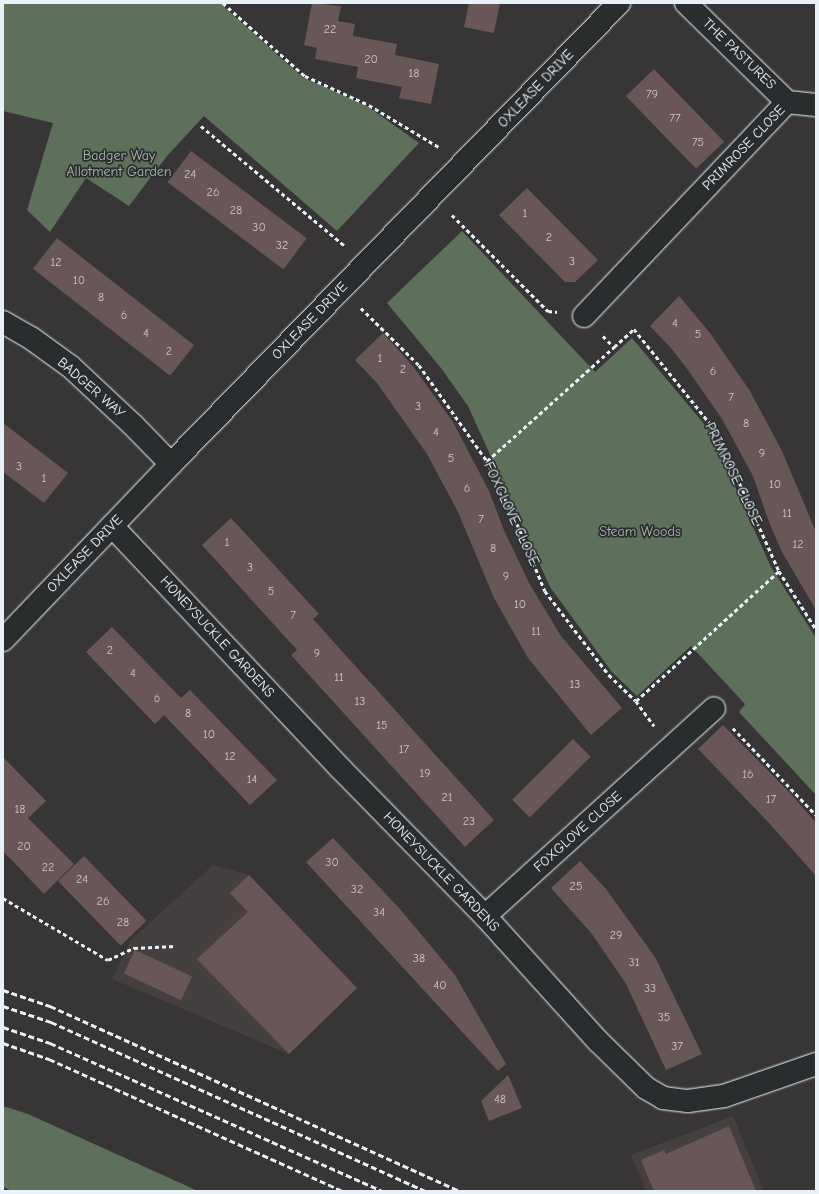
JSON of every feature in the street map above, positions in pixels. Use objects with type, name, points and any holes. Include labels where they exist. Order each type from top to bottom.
[{"type":"street","name":"OXLEASE DRIVE","points":[[3,640],[171,464],[619,3]]},
{"type":"street","name":"THE PASTURES","points":[[686,3],[787,102],[816,105]]},
{"type":"street","name":"PRIMROSE CLOSE","points":[[584,316],[787,102]]},
{"type":"street","name":"BADGER WAY","points":[[3,322],[31,338],[71,367],[132,424],[171,464]]},
{"type":"street","name":"HONEYSUCKLE GARDENS","points":[[112,526],[341,769],[485,916],[598,1041],[646,1088],[663,1098],[688,1101],[724,1096],[816,1064]]},
{"type":"street","name":"FOXGLOVE CLOSE","points":[[485,916],[714,708]]},
{"type":"path","points":[[223,3],[305,76],[369,105],[465,163]]},
{"type":"path","points":[[201,126],[341,241],[363,266]]},
{"type":"path","points":[[432,195],[548,311],[584,316],[614,347],[487,461]]},
{"type":"path","name":"FOXGLOVE CLOSE","points":[[342,289],[419,365],[487,461],[520,530],[545,591],[609,676],[636,701],[670,747]]},
{"type":"path","name":"PRIMROSE CLOSE","points":[[614,347],[634,329],[712,426],[737,477],[779,571],[816,629]]},
{"type":"path","points":[[636,701],[779,571]]},
{"type":"path","points":[[714,708],[797,793],[816,815]]},
{"type":"path","points":[[3,898],[108,960],[134,948],[175,946]]},
{"type":"shaded area","points":[[213,865],[249,875],[357,988],[289,1054],[112,979],[131,940]]},
{"type":"shaded area","points":[[733,1116],[764,1191],[646,1191],[631,1155]]},
{"type":"green space","name":"Badger Way Allotment Garden","points":[[3,3],[220,3],[302,77],[367,106],[419,143],[337,231],[204,116],[167,156],[129,206],[86,178],[50,232],[27,210],[53,123],[3,111]]},
{"type":"green space","name":"Steam Woods","points":[[462,231],[595,372],[632,338],[710,431],[771,567],[816,638],[816,795],[739,712],[745,704],[691,646],[637,696],[612,672],[550,587],[468,406],[441,368],[387,303]]},
{"type":"green space","points":[[3,1106],[28,1114],[198,1191],[12,1191],[3,1187]]},
{"type":"building","points":[[312,3],[341,6],[338,21],[355,24],[353,36],[397,44],[395,55],[439,64],[431,104],[399,98],[402,87],[356,78],[358,67],[315,59],[317,48],[304,45]]},
{"type":"building","points":[[469,3],[500,3],[494,33],[464,27]]},
{"type":"building","points":[[654,69],[724,142],[696,169],[626,96]]},
{"type":"building","points":[[191,151],[307,238],[283,269],[168,182]]},
{"type":"building","points":[[527,188],[598,260],[575,282],[565,282],[499,215]]},
{"type":"building","points":[[57,238],[194,345],[170,376],[33,269]]},
{"type":"building","points":[[679,296],[710,333],[750,391],[782,451],[816,532],[816,610],[782,552],[769,522],[753,476],[722,419],[671,348],[650,326]]},
{"type":"building","points":[[383,333],[412,365],[453,422],[489,491],[503,528],[529,583],[561,636],[622,708],[591,735],[528,658],[494,598],[458,512],[427,454],[377,383],[355,360]]},
{"type":"building","points":[[3,423],[68,473],[44,503],[3,472]]},
{"type":"building","points":[[231,518],[319,614],[313,619],[494,820],[465,847],[291,655],[297,650],[202,545]]},
{"type":"building","points":[[112,627],[181,698],[190,690],[277,780],[250,805],[164,715],[155,724],[86,652]]},
{"type":"building","points":[[723,725],[790,793],[816,823],[816,876],[770,824],[698,749]]},
{"type":"building","points":[[573,739],[591,757],[530,817],[512,800]]},
{"type":"building","points":[[3,757],[46,801],[28,818],[74,864],[44,894],[3,851]]},
{"type":"building","points":[[333,838],[400,909],[455,975],[506,1064],[498,1071],[306,862]]},
{"type":"building","points":[[84,856],[147,921],[121,946],[58,881]]},
{"type":"building","points":[[580,861],[606,889],[655,957],[702,1054],[666,1070],[626,984],[592,934],[551,888]]},
{"type":"building","points":[[249,875],[357,988],[289,1054],[197,959],[248,912],[230,893]]},
{"type":"building","points":[[135,950],[192,977],[181,1000],[124,974]]},
{"type":"building","points":[[508,1075],[522,1108],[489,1121],[481,1101]]},
{"type":"building","points":[[729,1126],[756,1191],[654,1191],[641,1160],[664,1150],[666,1154]]},
{"type":"railway","points":[[3,990],[50,1006],[459,1191]]},
{"type":"railway","points":[[3,1006],[51,1022],[426,1191]]},
{"type":"railway","points":[[3,1027],[50,1043],[383,1191]]},
{"type":"railway","points":[[3,1043],[49,1059],[343,1191]]}]
